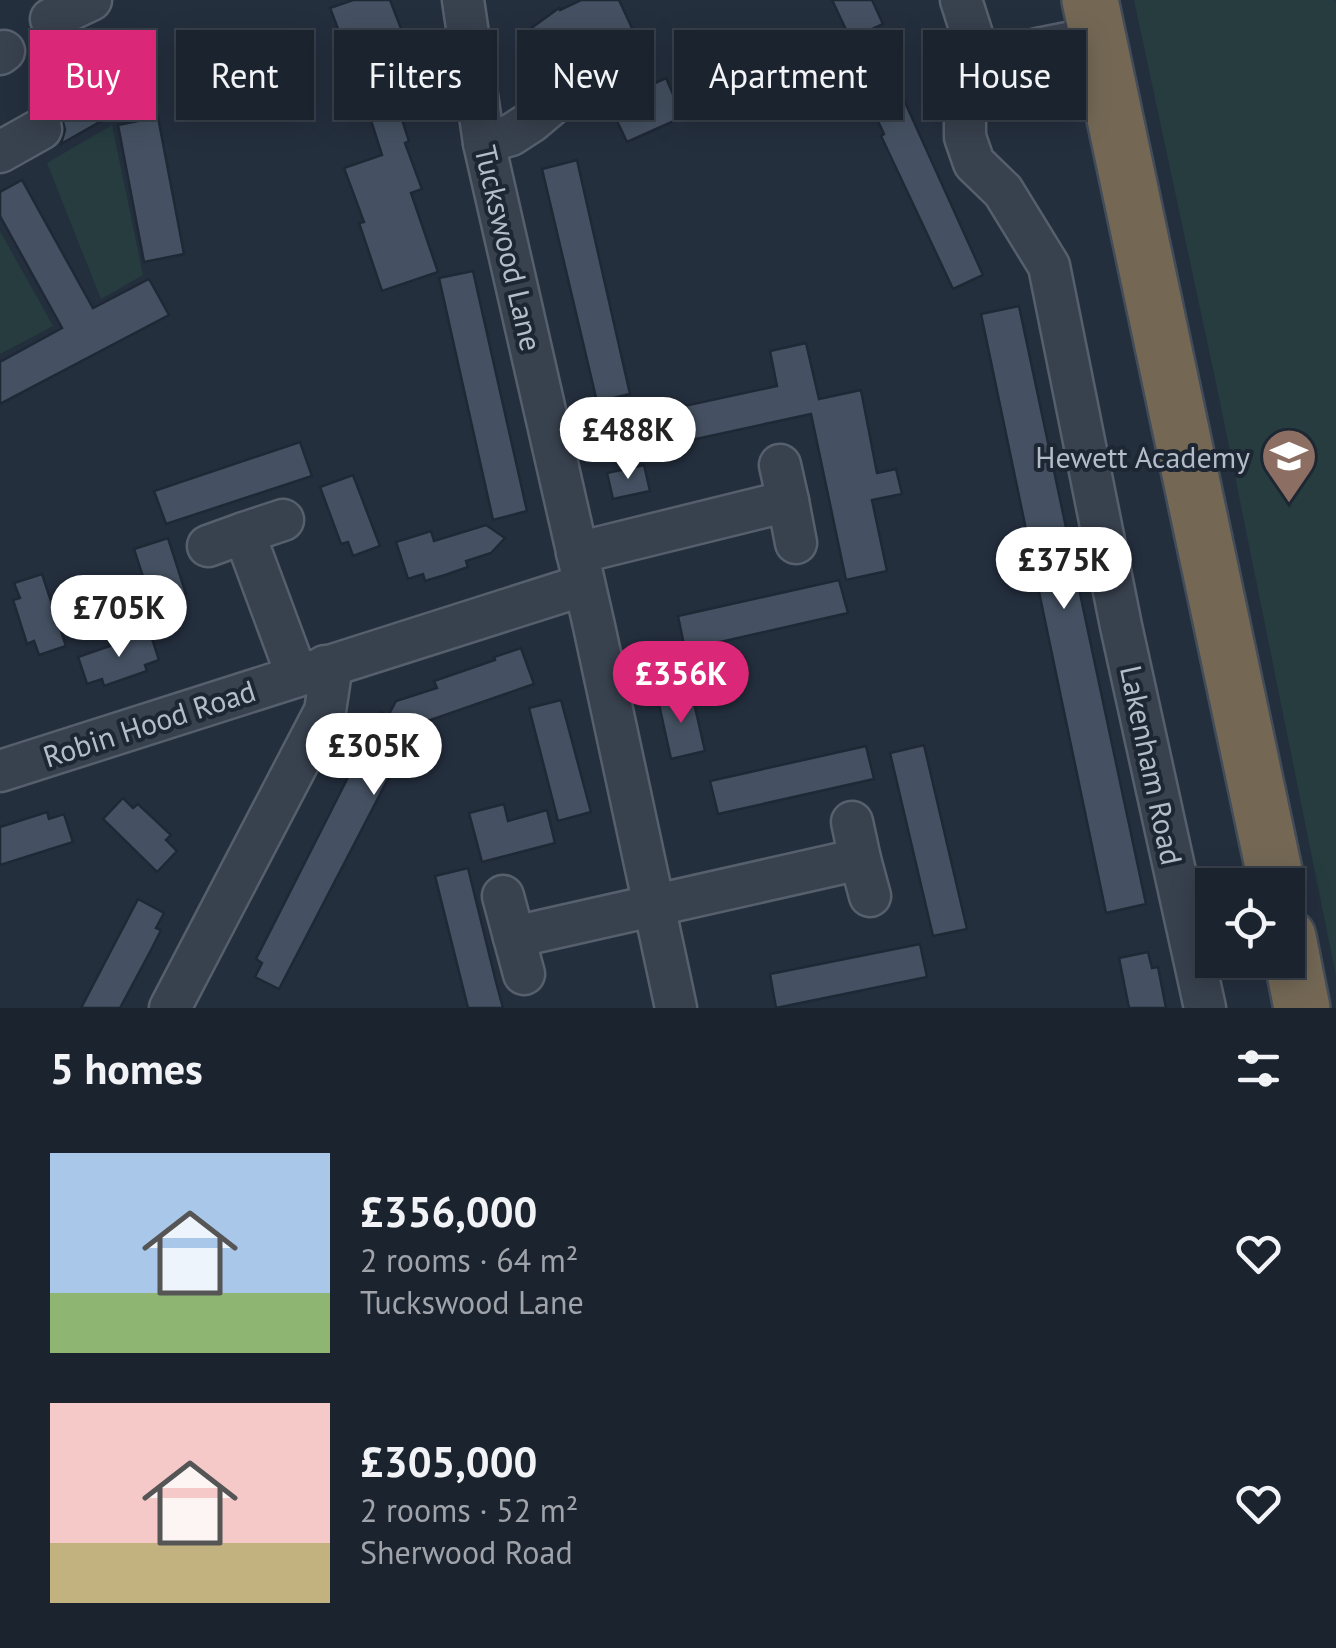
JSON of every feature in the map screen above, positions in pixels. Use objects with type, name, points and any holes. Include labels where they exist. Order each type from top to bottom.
[{"type":"highway","name":"Lakenham Road","points":[[1093,18],[1272,868]]},
{"type":"highway","points":[[1296,978],[1302,1008]]},
{"type":"street","points":[[51,19],[91,0]]},
{"type":"street","name":"Tuckswood Lane","points":[[464,0],[484,143],[676,1008]]},
{"type":"street","points":[[961,0],[971,30]]},
{"type":"street","points":[[484,143],[511,135],[532,120]]},
{"type":"street","name":"Lakenham Road","points":[[966,120],[965,137],[974,163],[1003,191],[1049,266],[1121,626],[1205,1008]]},
{"type":"street","points":[[581,569],[784,483],[796,543]]},
{"type":"street","name":"Robin Hood Road","points":[[282,520],[226,539],[311,671]]},
{"type":"street","name":"Robin Hood Road","points":[[0,772],[311,671],[581,569]]},
{"type":"street","points":[[170,1008],[326,710],[330,678],[311,671]]},
{"type":"street","points":[[503,896],[519,956],[655,907],[860,859]]},
{"type":"green space","name":"Hewett Academy","points":[[1134,0],[1336,3],[1336,976],[1219,397]]},
{"type":"green space","points":[[112,125],[143,275],[101,299],[47,163]]},
{"type":"green space","points":[[0,231],[53,326],[0,354]]},
{"type":"building","points":[[353,0],[390,0],[402,30],[338,30],[330,8]]},
{"type":"building","points":[[581,0],[619,0],[632,28],[530,29]]},
{"type":"building","points":[[832,0],[872,0],[883,24],[872,30],[846,30]]},
{"type":"building","points":[[666,78],[674,96],[676,120],[627,142],[617,120],[654,120],[654,83]]},
{"type":"building","points":[[903,98],[983,275],[953,289],[881,136],[884,134],[877,120],[903,120]]},
{"type":"building","points":[[156,117],[184,254],[144,262],[118,125]]},
{"type":"building","points":[[62,120],[103,120],[61,144],[65,130]]},
{"type":"building","points":[[371,120],[402,120],[409,141],[405,143],[422,189],[411,193],[438,272],[382,291],[359,223],[364,222],[344,168],[382,155]]},
{"type":"building","points":[[577,160],[630,394],[597,402],[542,169]]},
{"type":"building","points":[[22,180],[93,308],[149,279],[169,315],[0,404],[0,362],[62,328],[0,216],[0,192]]},
{"type":"building","points":[[473,271],[527,511],[493,520],[439,278]]},
{"type":"building","points":[[1019,306],[1146,904],[1106,913],[981,314]]},
{"type":"building","points":[[806,343],[819,399],[861,390],[877,473],[896,469],[902,494],[872,500],[887,571],[846,580],[811,414],[636,452],[629,418],[777,386],[770,351]]},
{"type":"building","points":[[300,442],[312,476],[166,524],[154,491]]},
{"type":"building","points":[[644,465],[650,491],[613,499],[607,473]]},
{"type":"building","points":[[353,475],[380,546],[353,556],[348,542],[341,544],[320,487]]},
{"type":"building","points":[[486,525],[505,538],[491,553],[466,561],[468,567],[445,575],[425,581],[423,574],[408,579],[396,542],[431,531],[434,541]]},
{"type":"building","points":[[168,538],[186,594],[180,596],[184,611],[157,620],[134,549]]},
{"type":"building","points":[[42,574],[66,646],[39,655],[34,641],[27,644],[13,600],[20,598],[14,583]]},
{"type":"building","points":[[839,580],[848,613],[685,650],[678,616]]},
{"type":"building","points":[[150,632],[159,660],[145,665],[147,671],[104,686],[102,679],[87,684],[78,657]]},
{"type":"building","points":[[521,648],[534,684],[416,725],[279,989],[255,977],[262,963],[256,959],[381,712],[388,716],[396,701],[437,688],[434,681]]},
{"type":"building","points":[[692,694],[705,751],[671,759],[658,700]]},
{"type":"building","points":[[561,700],[591,812],[558,821],[529,708]]},
{"type":"building","points":[[924,745],[967,929],[933,936],[890,753]]},
{"type":"building","points":[[866,746],[874,779],[718,814],[710,781]]},
{"type":"building","points":[[123,798],[133,808],[138,804],[171,835],[166,840],[177,851],[157,872],[103,819]]},
{"type":"building","points":[[504,804],[508,821],[547,810],[555,843],[482,862],[469,813]]},
{"type":"building","points":[[47,812],[49,819],[64,814],[73,842],[0,865],[0,827]]},
{"type":"building","points":[[468,868],[503,1008],[468,1008],[435,876]]},
{"type":"building","points":[[138,899],[164,913],[151,950],[120,1008],[81,1008]]},
{"type":"building","points":[[920,944],[927,977],[776,1008],[770,974]]},
{"type":"building","points":[[1148,952],[1152,968],[1158,967],[1166,1008],[1129,1008],[1119,958]]},
{"type":"place","name":"Hewett Academy","points":[[1289,505]]}]
